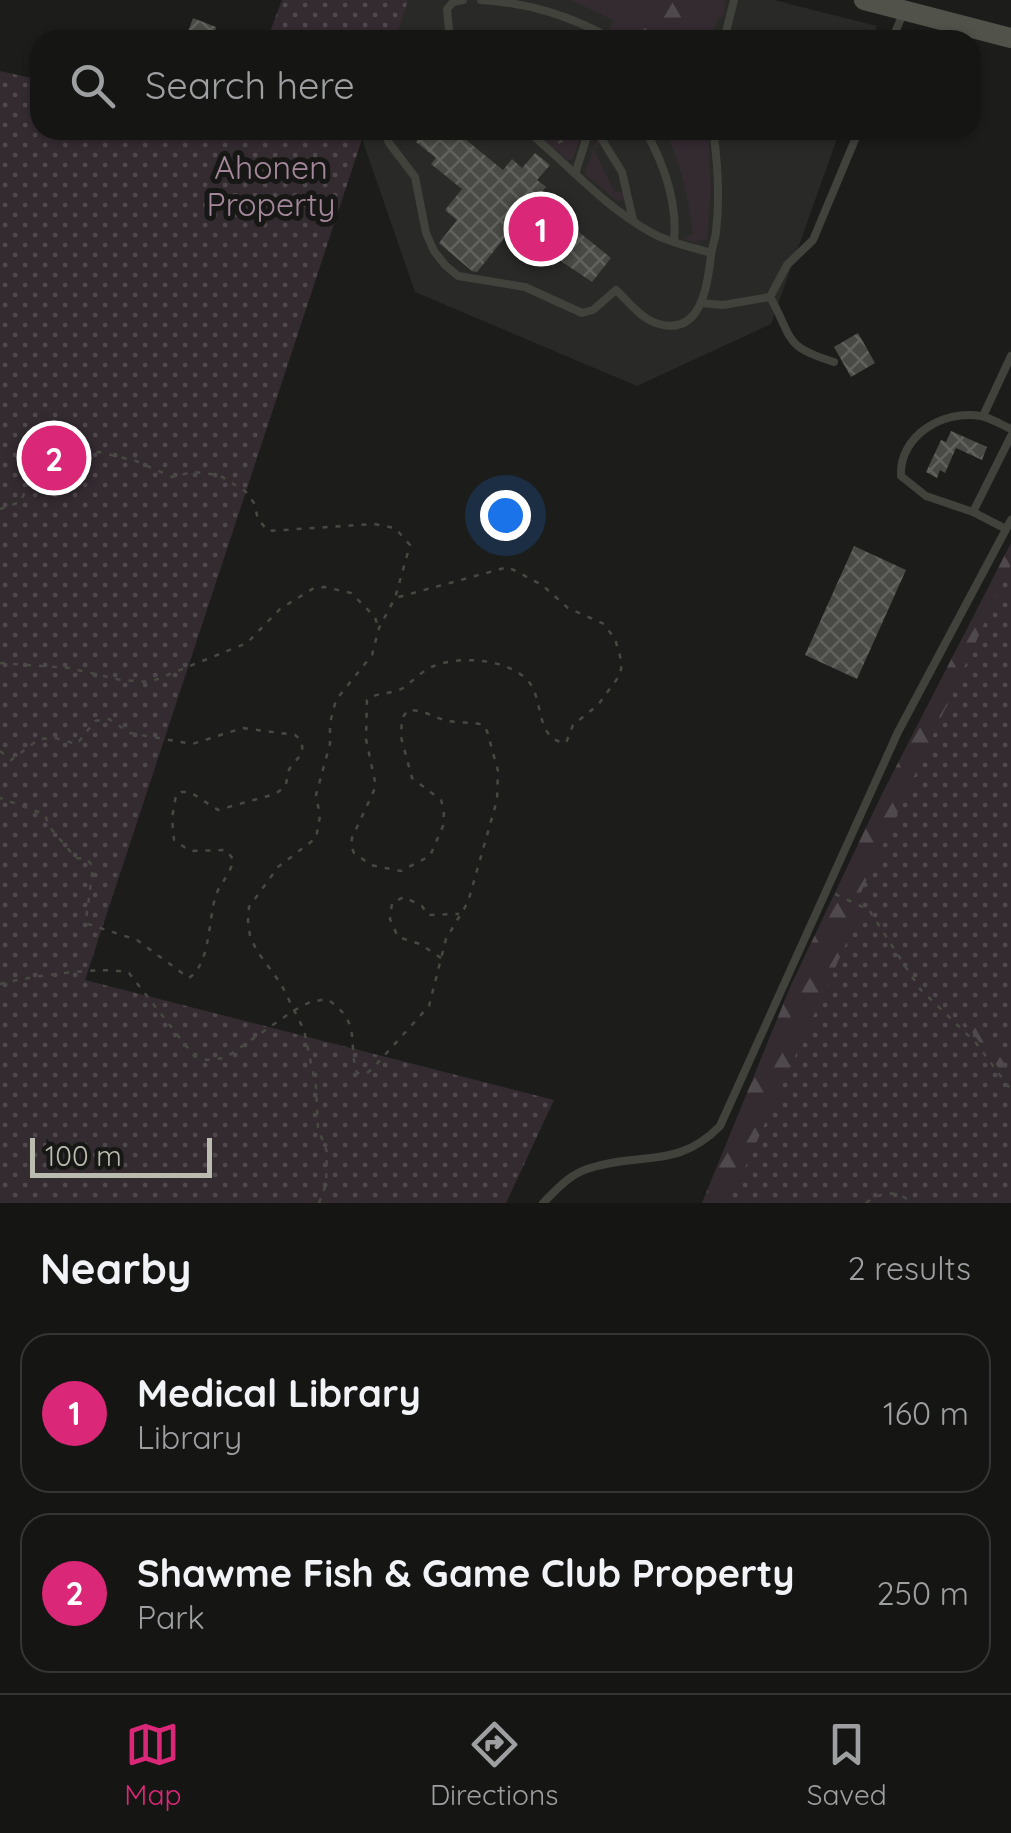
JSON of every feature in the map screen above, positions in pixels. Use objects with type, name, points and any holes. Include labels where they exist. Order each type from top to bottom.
[{"type":"street","points":[[864,0],[980,30]]},
{"type":"street","points":[[981,30],[1011,38]]},
{"type":"lane","points":[[448,30],[447,9],[452,2],[463,0]]},
{"type":"lane","points":[[481,0],[516,2],[548,10],[592,30]]},
{"type":"lane","points":[[726,30],[734,0]]},
{"type":"lane","points":[[896,30],[904,10]]},
{"type":"lane","points":[[387,140],[414,177],[434,251],[458,276],[525,287],[582,313],[593,310],[616,290],[660,325],[687,321],[701,303],[711,272],[718,208],[714,140]]},
{"type":"lane","points":[[539,140],[588,187],[654,234],[711,253]]},
{"type":"lane","points":[[576,172],[588,140]]},
{"type":"lane","points":[[599,140],[622,172],[634,220]]},
{"type":"lane","points":[[649,140],[670,192],[676,225],[674,242]]},
{"type":"lane","points":[[770,297],[782,271],[813,240],[855,140]]},
{"type":"lane","points":[[701,303],[723,305],[770,297]]},
{"type":"lane","points":[[770,297],[794,345],[834,362]]},
{"type":"lane","points":[[982,416],[1011,356]]},
{"type":"lane","points":[[543,1203],[564,1182],[584,1170],[679,1154],[700,1146],[720,1126],[898,732],[1009,525],[926,496],[905,482],[900,471],[910,445],[929,424],[958,416],[982,416],[1011,429]]},
{"type":"lane","points":[[974,512],[1011,436]]},
{"type":"path","points":[[0,509],[20,502],[38,477],[90,452],[136,461],[172,477],[193,472],[219,475],[246,492],[268,531],[356,523],[395,528],[410,545],[395,598],[379,628],[372,655],[336,700],[330,744],[316,795],[320,827],[316,838],[278,867],[250,908],[250,936],[304,1030],[316,1087],[318,1128],[326,1152],[326,1184],[319,1203]]},
{"type":"path","points":[[0,984],[117,968],[129,973],[194,1056],[207,1060],[225,1058],[293,1011],[327,999],[339,1007],[353,1036],[357,1073],[366,1074],[429,1006],[446,939],[468,902],[497,800],[498,772],[482,724],[446,721],[412,709],[404,713],[402,749],[412,778],[441,800],[443,826],[430,856],[400,872],[360,859],[351,846],[352,838],[376,786],[366,739],[367,700],[400,690],[436,665],[482,659],[511,668],[530,682],[547,731],[556,742],[566,744],[579,718],[598,705],[614,685],[622,663],[604,624],[568,608],[515,568],[502,567],[395,598]]},
{"type":"path","points":[[0,664],[69,668],[150,682],[247,642],[280,610],[314,588],[352,593],[379,628]]},
{"type":"path","points":[[0,751],[11,760],[39,738],[77,744],[95,722],[109,719],[130,733],[192,744],[243,728],[285,733],[301,740],[303,751],[288,772],[285,787],[276,794],[218,810],[190,792],[176,795],[174,840],[190,851],[226,850],[233,859],[230,875],[215,898],[203,957],[189,978],[137,940],[88,924],[93,867],[88,859],[76,858],[44,814],[0,798]]},
{"type":"path","points":[[826,890],[869,910],[920,989],[976,1043],[1011,1090]]},
{"type":"path","points":[[442,959],[420,944],[398,936],[390,919],[392,903],[404,897],[422,906],[428,915],[460,914]]},
{"type":"path","points":[[866,1203],[883,1193],[900,1194],[912,1203]]},
{"type":"shaded area","points":[[404,0],[774,0],[877,26],[876,30],[392,30]]},
{"type":"shaded area","points":[[362,140],[836,140],[771,324],[637,386],[415,292]]},
{"type":"green space","points":[[282,0],[408,0],[398,30],[271,30]]},
{"type":"green space","points":[[571,0],[726,0],[723,17],[719,17],[712,30],[610,30],[613,20]]},
{"type":"green space","points":[[636,0],[706,0],[676,30],[644,30]]},
{"type":"green space","name":"Ahonen Property","points":[[0,71],[30,78],[30,140],[362,140],[85,980],[554,1100],[506,1203],[0,1203]]},
{"type":"green space","points":[[543,140],[579,140],[573,159],[568,160]]},
{"type":"green space","points":[[596,140],[598,140],[594,149],[614,192],[623,192],[624,200],[617,201],[585,174]]},
{"type":"green space","points":[[669,140],[708,140],[711,191],[707,239],[684,239],[693,233],[680,167]]},
{"type":"green space","points":[[1011,543],[1011,1203],[702,1203],[791,985],[882,794]]},
{"type":"green space","points":[[1011,565],[1011,1073],[975,1021],[955,1009],[1011,1085],[1011,1203],[729,1203],[863,906],[858,899]]},
{"type":"building","points":[[193,18],[216,27],[215,30],[189,30]]},
{"type":"building","points":[[466,140],[503,170],[512,159],[522,168],[535,153],[550,165],[537,180],[546,187],[537,198],[611,258],[592,282],[558,259],[553,266],[510,231],[477,272],[472,271],[439,243],[457,220],[445,210],[462,189],[431,164],[436,158],[416,142]]},
{"type":"building","points":[[858,333],[875,363],[851,377],[834,347]]},
{"type":"building","points":[[951,431],[987,447],[982,460],[956,448],[945,473],[940,470],[937,478],[926,472],[941,440],[946,442]]},
{"type":"building","points":[[854,546],[906,570],[857,679],[805,655]]},
{"type":"place","name":"Medical Library","points":[[541,229]]},
{"type":"place","name":"Shawme Fish & Game Club Property","points":[[54,458]]}]
